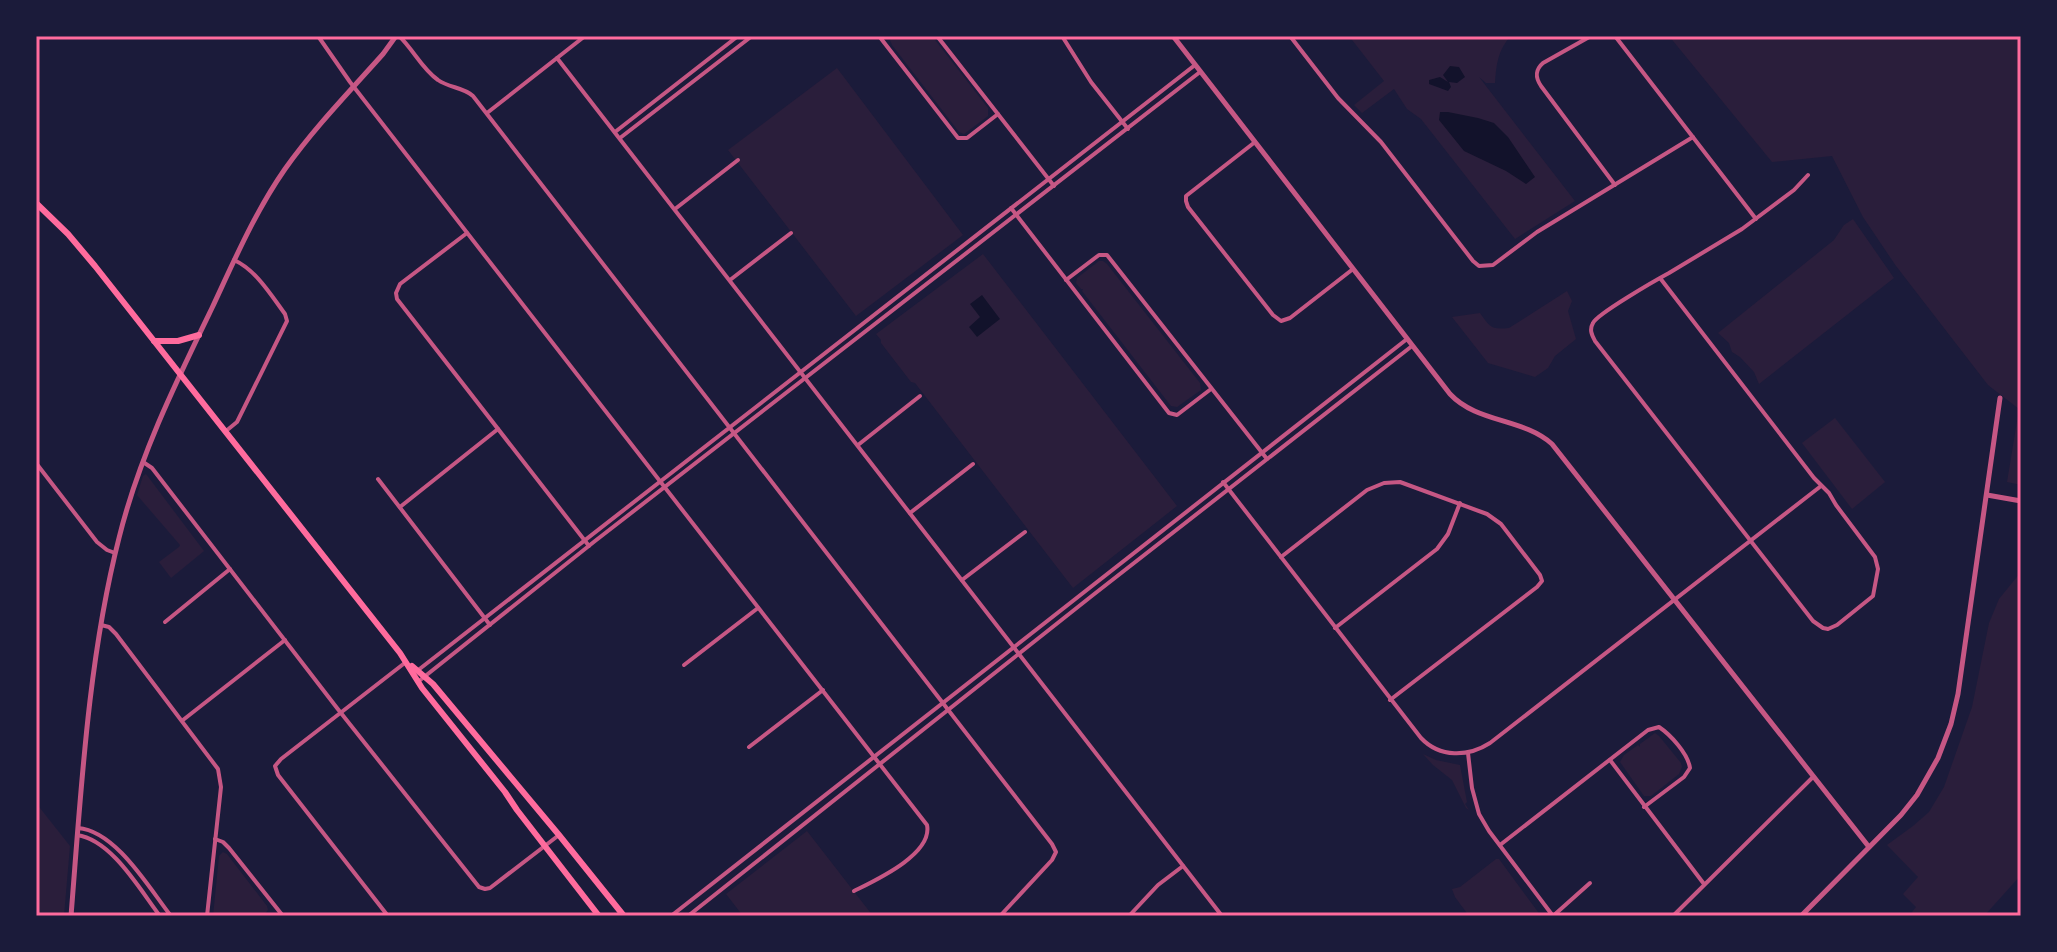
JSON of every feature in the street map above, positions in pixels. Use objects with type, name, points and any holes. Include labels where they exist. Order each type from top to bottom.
[{"type":"main road","points":[[36,203],[80,248],[422,679],[599,916]]},
{"type":"main road","points":[[154,341],[178,341],[199,335]]},
{"type":"main road","points":[[422,679],[433,684],[624,916]]},
{"type":"street","points":[[318,36],[354,87],[925,822],[928,836],[898,868],[854,891]]},
{"type":"street","points":[[71,916],[89,713],[101,625],[115,553],[143,462],[180,374],[264,202],[284,171],[397,36],[435,78],[470,93],[487,113],[1055,849],[1050,863],[1000,916]]},
{"type":"street","points":[[487,113],[585,36]]},
{"type":"street","points":[[615,132],[738,36]]},
{"type":"street","points":[[620,138],[752,36]]},
{"type":"street","points":[[937,36],[1054,186]]},
{"type":"street","points":[[1062,36],[1088,77],[1128,129]]},
{"type":"street","points":[[1173,36],[1450,394],[1459,403],[1533,430],[1552,444],[1869,847]]},
{"type":"street","points":[[1290,36],[1338,98],[1381,142],[1479,266],[1493,265],[1534,233],[1693,137]]},
{"type":"street","points":[[1591,36],[1543,63],[1536,75],[1615,185]]},
{"type":"street","points":[[1615,36],[1756,219]]},
{"type":"street","points":[[882,37],[958,138],[967,138],[998,114]]},
{"type":"street","points":[[557,58],[1222,916]]},
{"type":"street","points":[[416,672],[1195,65]]},
{"type":"street","points":[[422,679],[1200,72]]},
{"type":"street","points":[[1255,142],[1187,194],[1186,203],[1198,220],[1273,315],[1282,321],[1353,269]]},
{"type":"street","points":[[675,209],[738,160]]},
{"type":"street","points":[[1660,278],[1874,554],[1878,563],[1873,596],[1828,629],[1818,626],[1592,335],[1596,318],[1660,278],[1736,233],[1794,190],[1808,175]]},
{"type":"street","points":[[1011,208],[1171,414],[1177,415],[1211,389]]},
{"type":"street","points":[[467,233],[402,282],[396,296],[589,546]]},
{"type":"street","points":[[730,280],[791,233]]},
{"type":"street","points":[[1066,280],[1099,255],[1107,255],[1267,459]]},
{"type":"street","points":[[225,432],[237,422],[287,319],[247,267],[234,260]]},
{"type":"street","points":[[671,916],[1407,339]]},
{"type":"street","points":[[688,916],[1412,346]]},
{"type":"street","points":[[858,445],[920,396]]},
{"type":"street","points":[[1801,916],[1917,795],[1930,774],[1951,724],[1965,650],[2000,398]]},
{"type":"street","points":[[400,507],[498,429]]},
{"type":"street","points":[[143,462],[149,465],[481,888],[490,888],[559,835]]},
{"type":"street","points":[[36,463],[97,542],[115,553]]},
{"type":"street","points":[[910,513],[973,464]]},
{"type":"street","points":[[378,479],[490,625]]},
{"type":"street","points":[[1223,482],[1425,743],[1445,752],[1468,753],[1490,743],[1821,486]]},
{"type":"street","points":[[1281,557],[1364,492],[1380,484],[1396,482],[1460,503],[1498,521],[1540,575],[1542,581],[1526,595],[1390,700]]},
{"type":"street","points":[[1987,495],[2021,501]]},
{"type":"street","points":[[1335,628],[1437,549],[1448,534],[1460,503]]},
{"type":"street","points":[[962,580],[1025,532]]},
{"type":"street","points":[[165,622],[230,569]]},
{"type":"street","points":[[684,665],[758,608]]},
{"type":"street","points":[[101,625],[115,632],[220,773],[207,916]]},
{"type":"street","points":[[183,720],[285,640]]},
{"type":"street","points":[[388,916],[278,775],[275,766],[406,662]]},
{"type":"street","points":[[749,747],[823,690]]},
{"type":"street","points":[[1500,845],[1656,726],[1665,731],[1690,766],[1687,774],[1644,807]]},
{"type":"street","points":[[1468,753],[1477,810],[1553,916],[1590,883]]},
{"type":"street","points":[[1610,760],[1704,884]]},
{"type":"street","points":[[1673,916],[1813,777]]},
{"type":"street","points":[[78,828],[96,833],[117,847],[171,916]]},
{"type":"street","points":[[77,835],[92,839],[111,853],[160,916]]},
{"type":"street","points":[[215,839],[229,848],[283,916]]},
{"type":"street","points":[[1129,916],[1158,885],[1184,866]]},
{"type":"street","points":[[271,916],[278,910]]},
{"type":"shaded area","points":[[894,36],[932,36],[988,108],[988,116],[964,134],[959,132],[892,45],[890,40]]},
{"type":"shaded area","points":[[1349,36],[1511,36],[1500,52],[1495,83],[1486,83],[1479,77],[1575,201],[1515,239],[1421,119],[1407,109],[1394,89],[1362,113],[1354,105],[1384,81]]},
{"type":"shaded area","points":[[1669,36],[2021,36],[2021,485],[2007,482],[2019,409],[1988,385],[1896,266],[1863,217],[1832,156],[1772,162]]},
{"type":"shaded area","points":[[1450,66],[1459,67],[1465,77],[1457,83],[1449,82],[1451,87],[1448,91],[1429,84],[1429,80],[1440,77],[1448,82],[1443,75]]},
{"type":"shaded area","points":[[837,68],[963,235],[856,316],[728,150]]},
{"type":"shaded area","points":[[1440,112],[1494,123],[1508,137],[1535,177],[1526,184],[1464,151],[1439,120]]},
{"type":"shaded area","points":[[1853,219],[1894,278],[1759,384],[1754,372],[1732,352],[1729,343],[1718,333],[1834,240],[1844,225]]},
{"type":"shaded area","points":[[983,254],[1177,506],[1073,588],[876,334]]},
{"type":"shaded area","points":[[1099,261],[1107,264],[1200,383],[1201,390],[1177,407],[1171,406],[1076,283],[1077,278]]},
{"type":"shaded area","points":[[1567,291],[1572,301],[1568,311],[1576,339],[1535,377],[1488,363],[1452,317],[1480,313],[1492,326],[1509,328]]},
{"type":"shaded area","points":[[982,295],[1000,319],[977,337],[969,327],[980,317],[970,304]]},
{"type":"shaded area","points":[[1835,418],[1885,482],[1852,509],[1802,443]]},
{"type":"shaded area","points":[[146,474],[204,551],[171,578],[159,562],[180,545],[137,495]]},
{"type":"shaded area","points":[[2021,572],[2021,875],[1984,916],[1909,916],[1916,907],[1903,894],[1918,877],[1887,845],[1929,812],[1944,787],[1972,707],[1989,623],[1999,599]]},
{"type":"shaded area","points":[[1655,733],[1682,767],[1679,774],[1651,796],[1644,796],[1620,762],[1624,755],[1638,745],[1640,747]]},
{"type":"shaded area","points":[[1423,754],[1460,765],[1465,804],[1469,810],[1466,808],[1452,780]]},
{"type":"shaded area","points":[[36,803],[70,846],[64,916],[36,916]]},
{"type":"shaded area","points":[[807,831],[873,916],[743,916],[726,894]]},
{"type":"shaded area","points":[[223,852],[267,906],[268,910],[263,916],[213,916],[219,856]]},
{"type":"shaded area","points":[[1496,859],[1541,916],[1469,916],[1452,889],[1460,887]]}]
